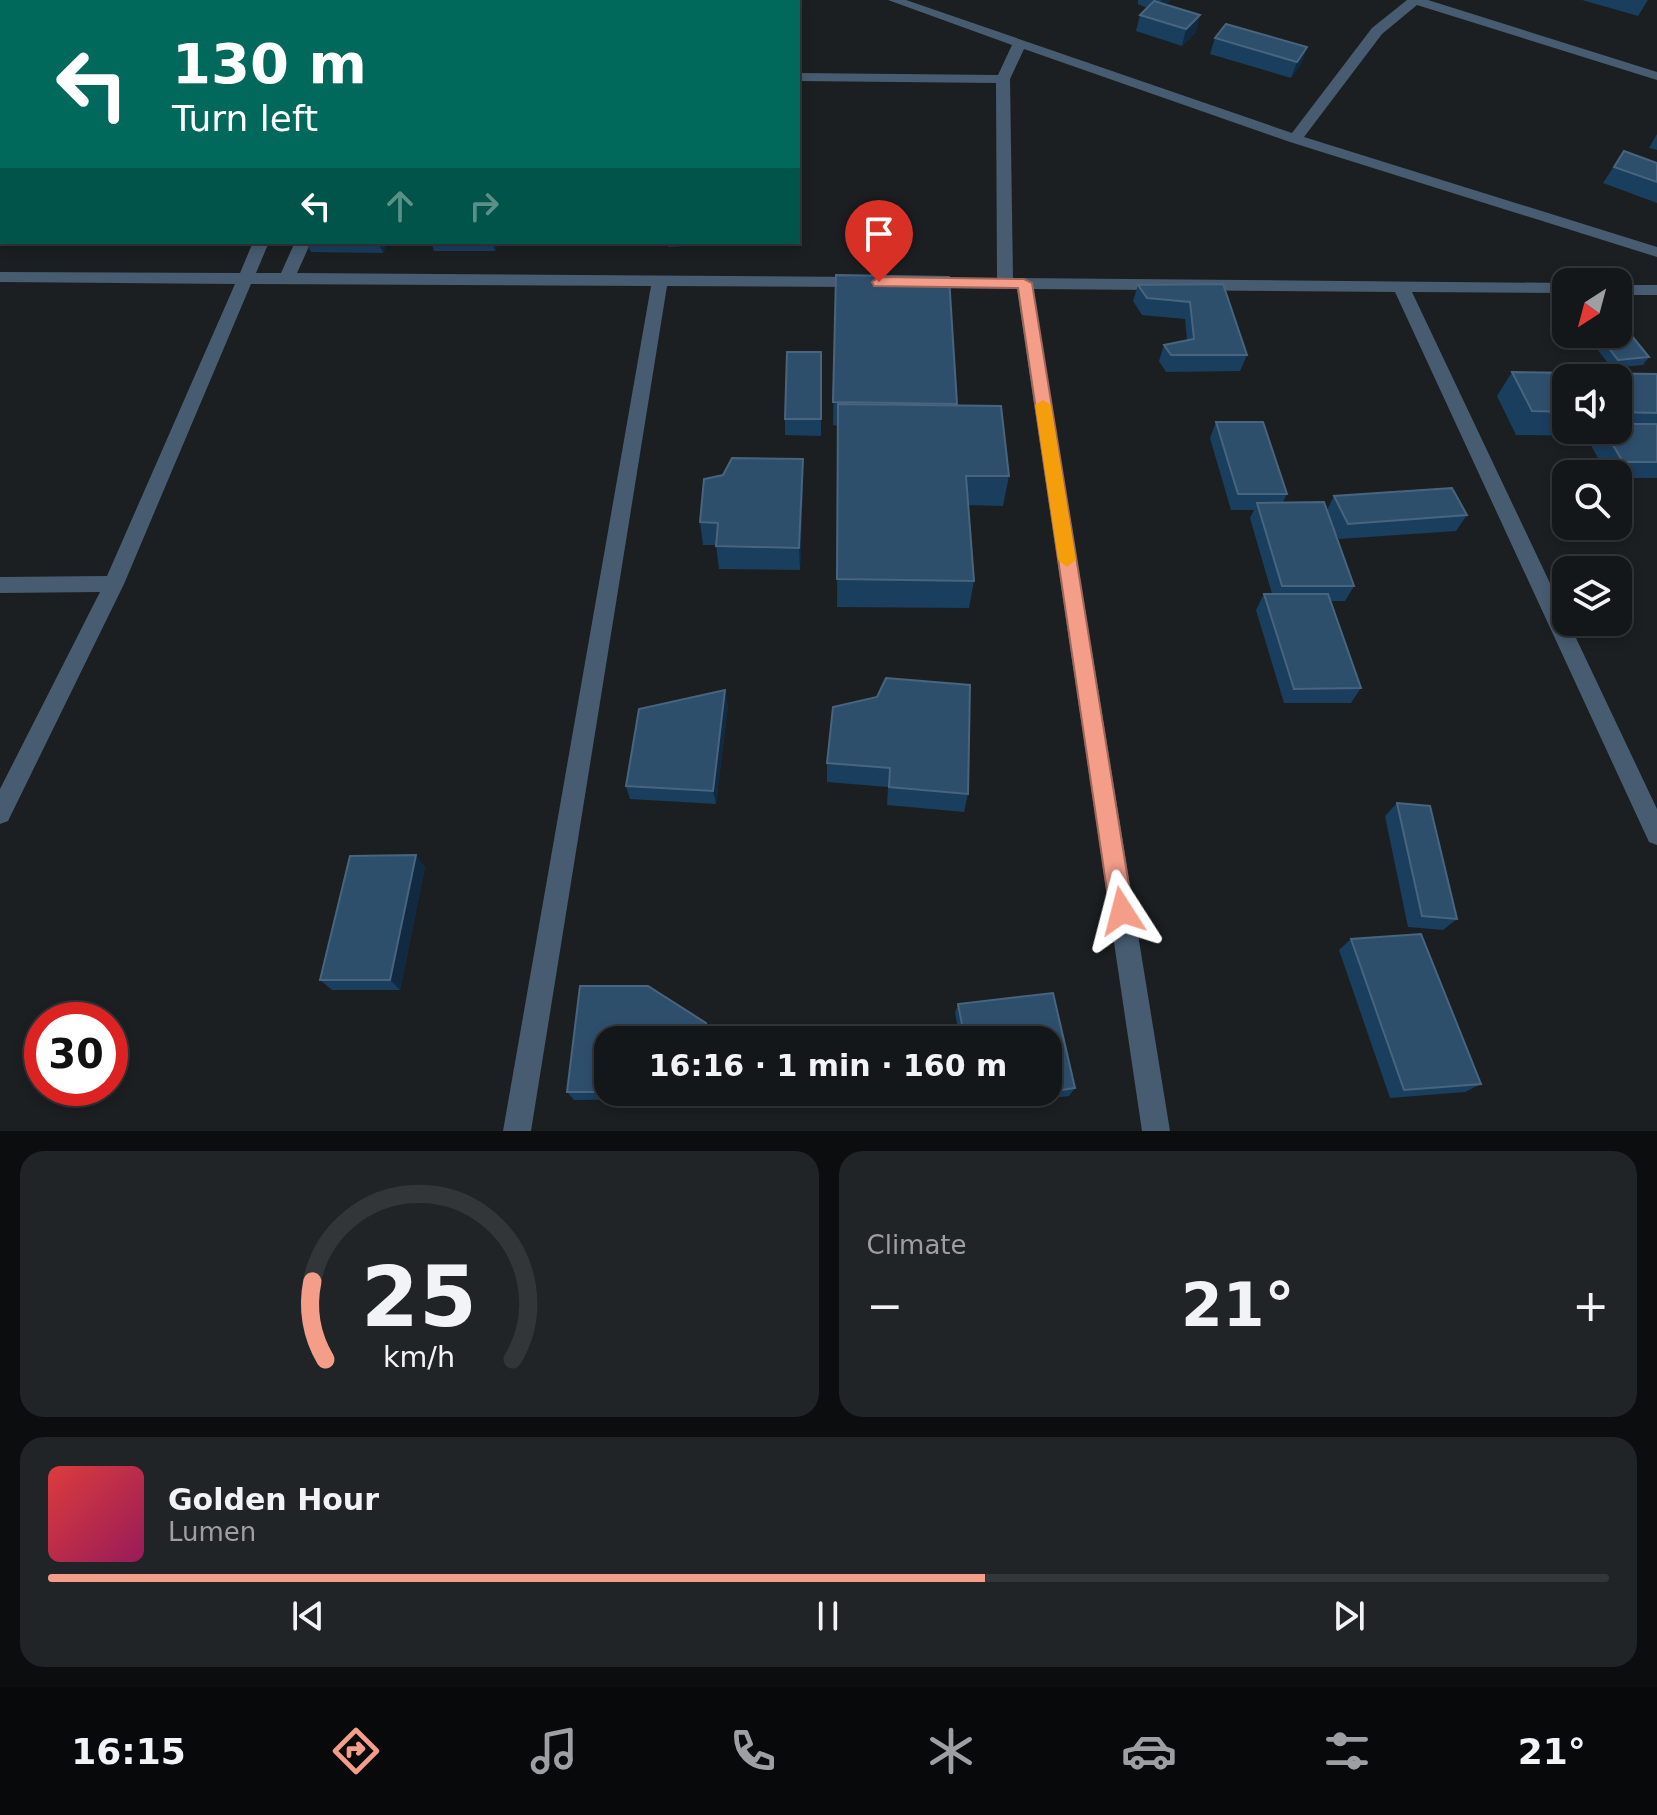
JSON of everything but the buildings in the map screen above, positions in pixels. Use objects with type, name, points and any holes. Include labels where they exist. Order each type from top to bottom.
[{"type":"street","points":[[894,0],[1295,139],[1657,252]]},
{"type":"street","points":[[1295,139],[1377,31],[1415,0],[1657,76]]},
{"type":"street","points":[[1019,45],[1003,79],[1015,283],[1156,1131]]},
{"type":"street","points":[[800,77],[1003,79]]},
{"type":"street","points":[[0,813],[114,584],[260,244]]},
{"type":"street","points":[[286,279],[302,244]]},
{"type":"street","points":[[0,277],[879,282]]},
{"type":"street","points":[[517,1131],[660,281]]},
{"type":"street","points":[[911,282],[1552,288]]},
{"type":"street","points":[[1400,285],[1657,834]]},
{"type":"street","points":[[1632,290],[1657,290]]},
{"type":"street","points":[[0,585],[114,584]]},
{"type":"slow traffic","points":[[1043,405],[1067,560]]},
{"type":"route","points":[[879,282],[1024,283],[1122,911]]}]
